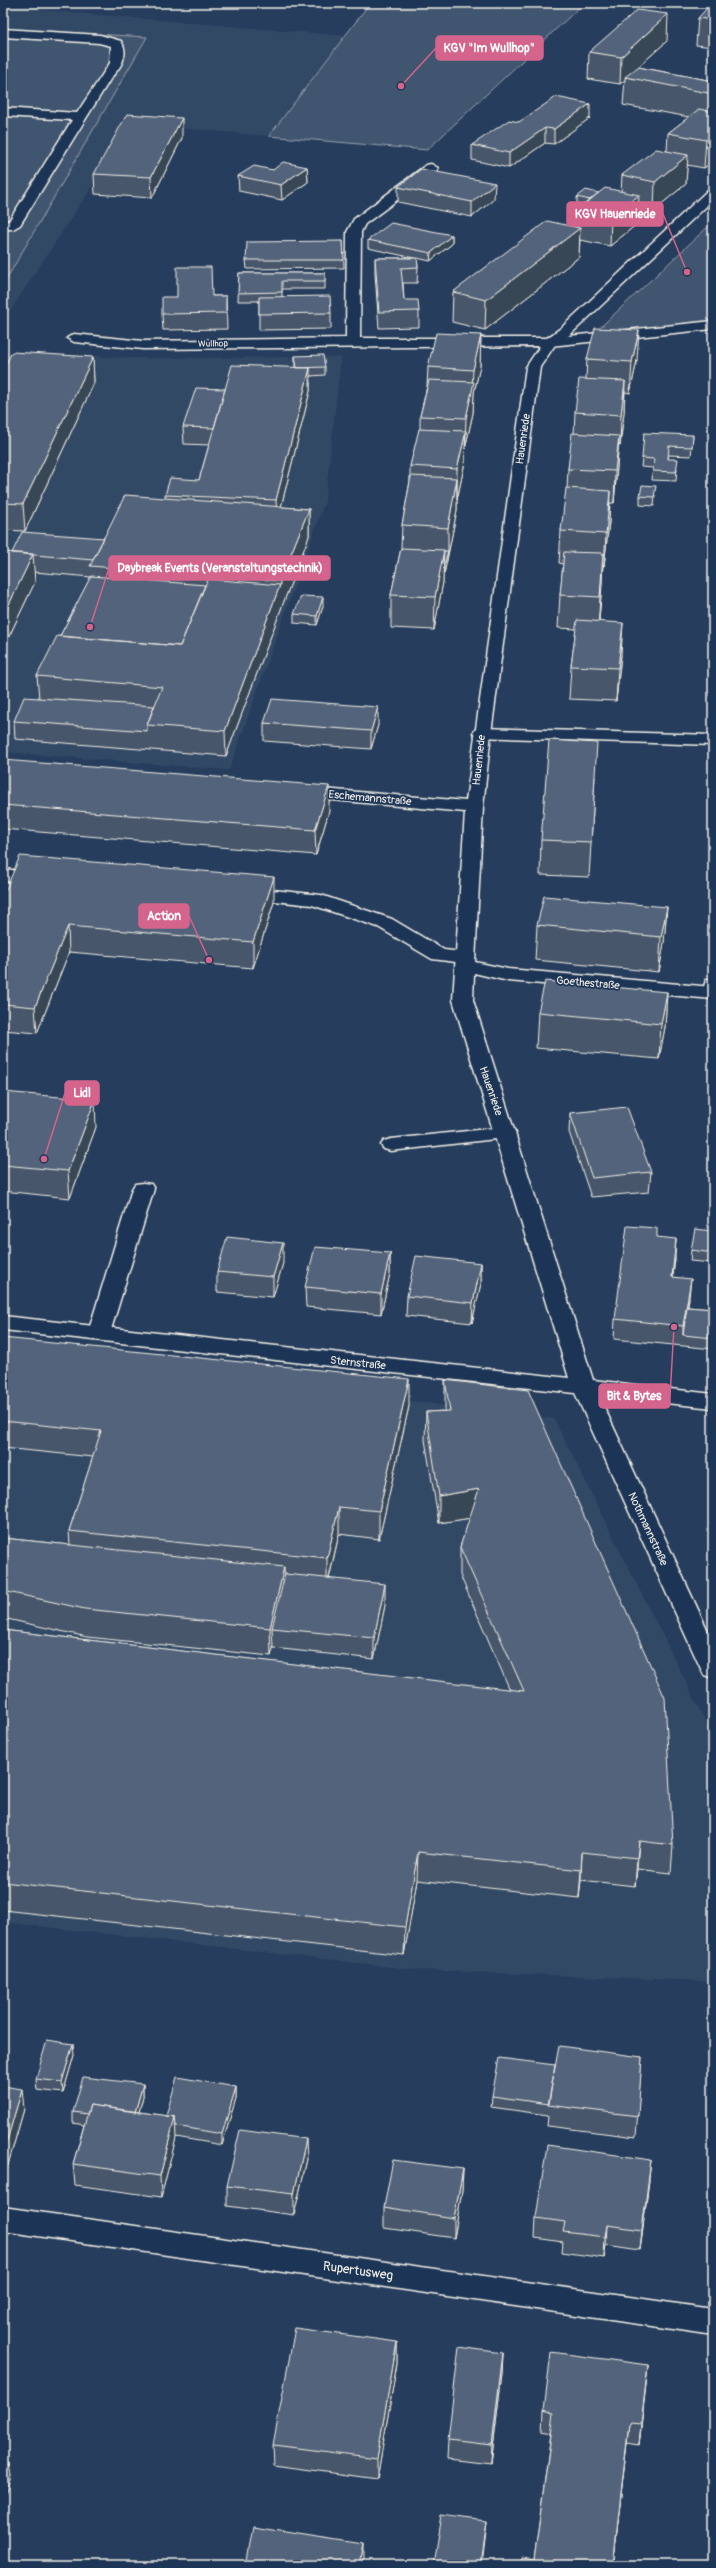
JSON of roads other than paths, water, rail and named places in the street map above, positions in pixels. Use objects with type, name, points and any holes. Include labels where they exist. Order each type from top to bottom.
[{"type":"street","points":[[3,33],[100,39],[116,44],[118,54],[116,64],[106,76],[8,229]]},
{"type":"street","points":[[3,112],[81,117]]},
{"type":"street","points":[[353,342],[354,232],[359,222],[431,168]]},
{"type":"street","name":"Hauenriede","points":[[584,1388],[506,1133],[473,1040],[462,1000],[474,807],[482,734],[533,367],[550,342],[566,331],[713,193]]},
{"type":"street","name":"Wullhop","points":[[74,338],[143,345],[353,342],[550,342],[713,324]]},
{"type":"street","points":[[482,734],[713,740]]},
{"type":"street","name":"Eschemannstraße","points":[[286,791],[474,807]]},
{"type":"street","points":[[3,875],[58,879]]},
{"type":"street","name":"Goethestraße","points":[[229,892],[314,898],[385,924],[438,955],[464,961],[508,975],[713,990]]},
{"type":"street","points":[[391,1145],[506,1133]]},
{"type":"street","points":[[99,1333],[144,1189]]},
{"type":"street","name":"Sternstraße","points":[[3,1323],[713,1401]]},
{"type":"street","name":"Nothmannstraße","points":[[584,1388],[713,1669]]},
{"type":"street","name":"Rupertusweg","points":[[3,2219],[713,2322]]},
{"type":"place","name":"KGV \"Im Wullhop\"","points":[[401,86]]},
{"type":"place","name":"KGV Hauenriede","points":[[687,272]]},
{"type":"place","name":"Daybreak Events (Veranstaltungstechnik)","points":[[90,627]]},
{"type":"place","name":"Action","points":[[209,960]]},
{"type":"place","name":"Lidl","points":[[44,1159]]},
{"type":"place","name":"Bit & Bytes","points":[[674,1327]]}]
